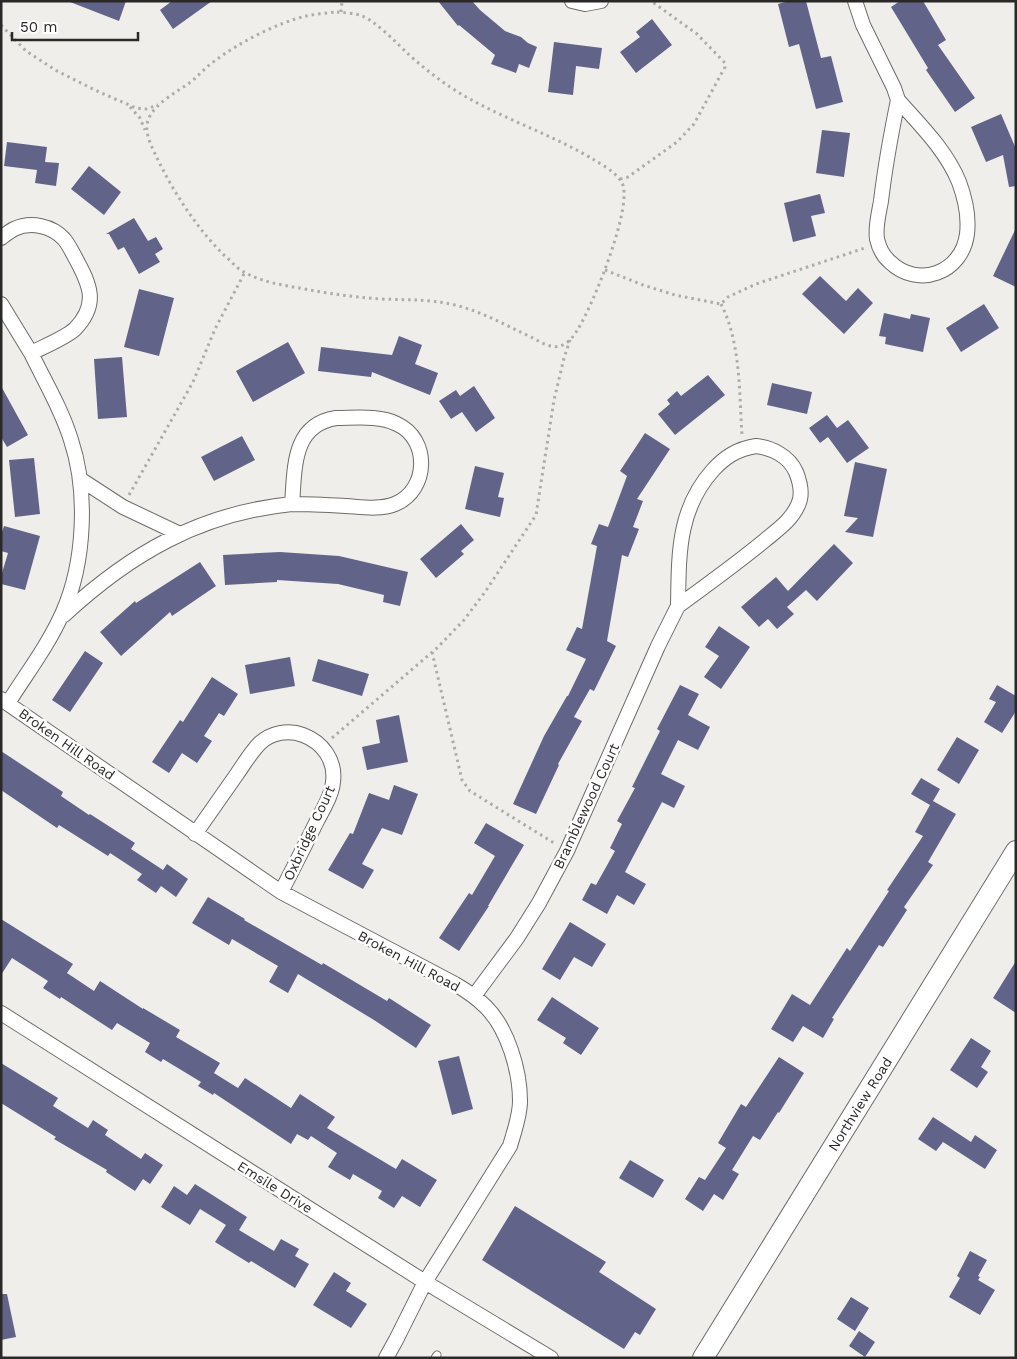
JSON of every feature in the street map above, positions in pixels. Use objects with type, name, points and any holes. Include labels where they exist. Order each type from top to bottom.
[{"type":"street","points":[[572,1],[585,4],[601,1]]},
{"type":"street","points":[[855,1],[863,25],[898,100],[934,141],[958,181],[965,201],[967,234],[964,248],[946,269],[924,276],[914,276],[894,266],[884,256],[878,243],[877,228],[885,170],[898,100]]},
{"type":"street","points":[[1,238],[15,228],[29,225],[47,227],[68,245],[88,281],[90,301],[87,311],[74,330],[31,354]]},
{"type":"street","points":[[1,304],[31,354],[61,412],[71,440],[80,478],[82,526],[77,564],[69,595],[59,619],[44,648],[4,701]]},
{"type":"street","points":[[59,619],[84,597],[150,549],[217,519],[246,511],[292,504],[368,508],[386,507],[397,503],[416,486],[419,478],[421,452],[418,444],[406,430],[398,424],[387,420],[336,418],[319,423],[310,428],[301,441],[292,504]]},
{"type":"street","name":"Bramblewood Court","points":[[474,996],[517,938],[535,910],[567,850],[658,646],[678,606],[680,547],[686,515],[693,499],[706,478],[730,454],[742,449],[756,446],[763,447],[778,453],[788,460],[795,468],[801,493],[799,504],[790,519],[734,565],[678,606]]},
{"type":"street","points":[[80,478],[123,507],[180,534]]},
{"type":"street","name":"Broken Hill Road","points":[[4,701],[280,892],[455,984],[474,996],[488,1009],[500,1025],[516,1064],[520,1101],[517,1124],[510,1146],[425,1282],[386,1358]]},
{"type":"street","points":[[195,834],[254,750],[266,738],[286,732],[298,733],[310,737],[321,746]]},
{"type":"street","name":"Oxbridge Court","points":[[280,892],[324,806],[333,782],[331,762],[321,746]]},
{"type":"street","name":"Northview Road","points":[[703,1358],[1016,850]]},
{"type":"street","name":"Emsile Drive","points":[[1,1012],[425,1282],[551,1358]]},
{"type":"path","points":[[341,12],[342,1]]},
{"type":"path","points":[[620,179],[628,177],[677,142],[694,124],[725,67],[725,63],[697,34],[651,1]]},
{"type":"path","points":[[128,105],[140,118],[172,188],[220,251],[245,272],[264,281],[330,294],[381,299],[417,299],[454,305],[486,314],[544,344],[556,347],[563,345],[577,332],[590,306],[605,270],[624,202],[624,185],[620,179],[602,165],[575,149],[489,110],[448,86],[364,16],[341,12],[306,16],[243,42],[159,105],[147,120],[146,131]]},
{"type":"path","points":[[1,25],[26,51],[57,71],[136,108],[146,109],[159,105]]},
{"type":"path","points":[[721,304],[728,297],[756,284],[878,243]]},
{"type":"path","points":[[605,270],[675,295],[721,304]]},
{"type":"path","points":[[123,507],[192,382],[215,329],[245,272]]},
{"type":"path","points":[[721,304],[727,315],[733,337],[740,399],[742,449]]},
{"type":"path","points":[[321,746],[337,735],[432,652],[464,620],[536,514],[554,400],[570,340]]},
{"type":"path","points":[[432,652],[462,780],[470,791],[567,850]]},
{"type":"building","points":[[70,1],[126,1],[119,21]]},
{"type":"building","points":[[172,1],[212,1],[173,29],[160,10]]},
{"type":"building","points":[[438,1],[472,1],[505,31],[521,37],[537,47],[529,68],[519,64],[516,73],[491,64],[495,55],[458,26]]},
{"type":"building","points":[[789,1],[806,1],[821,58],[831,56],[843,102],[816,109],[799,44],[789,47],[778,4]]},
{"type":"building","points":[[900,1],[923,1],[946,40],[938,45],[975,98],[955,112],[926,70],[928,68],[891,7]]},
{"type":"building","points":[[652,19],[672,45],[636,73],[620,52],[640,37],[636,32]]},
{"type":"building","points":[[554,42],[602,48],[599,69],[576,66],[573,95],[548,92]]},
{"type":"building","points":[[1001,114],[1016,149],[1016,186],[1009,187],[1003,155],[986,162],[971,127]]},
{"type":"building","points":[[822,130],[850,133],[844,177],[816,173]]},
{"type":"building","points":[[7,142],[47,147],[45,162],[59,163],[56,186],[35,183],[37,170],[4,166]]},
{"type":"building","points":[[89,166],[121,192],[104,215],[71,189]]},
{"type":"building","points":[[820,194],[825,213],[811,216],[816,236],[793,242],[784,203]]},
{"type":"building","points":[[134,218],[148,241],[156,237],[163,249],[155,254],[160,262],[139,274],[124,247],[118,250],[109,234],[106,234]]},
{"type":"building","points":[[1016,228],[1016,287],[993,276]]},
{"type":"building","points":[[820,276],[846,301],[858,288],[873,303],[844,334],[802,294]]},
{"type":"building","points":[[139,289],[174,298],[159,356],[124,347]]},
{"type":"building","points":[[984,304],[999,328],[961,352],[946,328]]},
{"type":"building","points":[[884,313],[910,319],[911,314],[930,318],[923,352],[885,344],[886,337],[879,336]]},
{"type":"building","points":[[399,336],[422,345],[415,364],[438,373],[430,395],[372,372],[371,377],[318,371],[321,347],[392,355]]},
{"type":"building","points":[[288,342],[305,373],[253,402],[236,371]]},
{"type":"building","points":[[122,357],[127,417],[98,419],[94,359]]},
{"type":"building","points":[[708,375],[725,395],[675,435],[658,414],[670,404],[667,400],[677,391],[681,396]]},
{"type":"building","points":[[772,383],[812,392],[807,414],[767,405]]},
{"type":"building","points":[[1,386],[28,435],[7,447],[1,437]]},
{"type":"building","points":[[474,386],[495,418],[476,432],[462,412],[451,419],[439,401],[456,390],[460,396]]},
{"type":"building","points":[[827,415],[837,428],[848,420],[869,448],[847,463],[828,437],[820,443],[809,428]]},
{"type":"building","points":[[645,433],[670,449],[637,499],[643,501],[633,527],[639,529],[628,557],[622,555],[607,641],[616,646],[594,691],[590,689],[574,717],[582,721],[558,764],[536,814],[513,804],[544,736],[568,696],[586,659],[566,650],[577,627],[582,629],[597,546],[591,544],[599,524],[608,527],[627,476],[620,471]]},
{"type":"building","points":[[242,436],[255,460],[214,481],[201,457]]},
{"type":"building","points":[[34,458],[40,514],[15,517],[9,460]]},
{"type":"building","points":[[855,462],[887,469],[873,537],[845,532],[858,518],[844,516]]},
{"type":"building","points":[[475,466],[504,473],[498,497],[504,498],[500,517],[465,509]]},
{"type":"building","points":[[461,524],[474,540],[461,551],[464,554],[436,578],[420,559]]},
{"type":"building","points":[[4,526],[40,536],[25,590],[1,584],[1,576],[8,553],[1,551],[1,535]]},
{"type":"building","points":[[834,544],[853,563],[817,601],[806,590],[787,607],[794,614],[777,629],[768,619],[759,627],[741,607],[776,577],[788,591]]},
{"type":"building","points":[[280,552],[339,556],[408,572],[400,606],[383,602],[384,595],[338,584],[277,580],[277,582],[225,585],[223,555]]},
{"type":"building","points":[[200,562],[216,586],[172,616],[170,612],[121,656],[100,632],[135,601],[136,603]]},
{"type":"building","points":[[719,626],[750,647],[721,689],[704,677],[719,656],[705,647]]},
{"type":"building","points":[[85,651],[103,663],[70,712],[52,700]]},
{"type":"building","points":[[290,657],[295,686],[250,694],[245,665]]},
{"type":"building","points":[[318,659],[369,674],[362,696],[312,681]]},
{"type":"building","points":[[212,677],[238,694],[224,716],[219,713],[204,736],[212,741],[197,763],[182,753],[169,773],[152,762],[180,720],[183,722]]},
{"type":"building","points":[[680,685],[699,694],[688,715],[710,727],[698,750],[678,740],[661,774],[685,786],[674,808],[662,802],[625,872],[646,884],[634,905],[617,895],[607,914],[582,900],[591,883],[596,885],[615,851],[610,848],[622,824],[617,821],[635,788],[632,787],[660,731],[657,729]]},
{"type":"building","points":[[997,685],[1016,696],[1016,711],[1002,733],[984,722],[996,702],[989,699]]},
{"type":"building","points":[[399,715],[408,762],[367,770],[362,747],[380,743],[376,720]]},
{"type":"building","points":[[957,737],[979,750],[959,784],[937,770]]},
{"type":"building","points":[[1,751],[63,792],[61,796],[135,843],[131,849],[163,870],[167,864],[188,879],[176,897],[161,886],[156,893],[137,880],[142,874],[110,853],[108,856],[59,825],[57,828],[1,790]]},
{"type":"building","points":[[921,778],[940,789],[933,801],[956,814],[928,862],[933,865],[904,907],[907,910],[883,947],[879,945],[832,1018],[834,1019],[823,1038],[803,1026],[793,1042],[771,1029],[792,994],[810,1005],[847,948],[850,951],[923,836],[915,832],[930,805],[911,794]]},
{"type":"building","points":[[394,785],[418,794],[402,835],[382,828],[362,864],[374,870],[363,889],[328,870],[350,833],[353,834],[369,793],[389,800]]},
{"type":"building","points":[[486,823],[524,845],[489,906],[459,951],[439,938],[469,893],[472,895],[495,856],[474,843]]},
{"type":"building","points":[[208,897],[322,965],[323,963],[387,1001],[389,998],[431,1025],[416,1048],[298,974],[288,993],[269,982],[278,966],[232,939],[229,945],[192,923]]},
{"type":"building","points":[[1,919],[73,964],[67,973],[94,991],[100,981],[180,1030],[176,1037],[220,1063],[214,1073],[238,1088],[245,1078],[291,1108],[300,1094],[335,1117],[327,1128],[396,1169],[402,1159],[437,1180],[420,1207],[402,1196],[394,1208],[378,1198],[382,1191],[353,1174],[350,1180],[328,1167],[337,1153],[311,1136],[308,1140],[297,1134],[291,1144],[214,1093],[213,1095],[198,1086],[201,1082],[163,1059],[161,1062],[145,1052],[150,1043],[117,1023],[112,1030],[61,997],[60,999],[43,988],[48,981],[12,958],[1,975]]},
{"type":"building","points":[[570,922],[606,944],[592,967],[574,957],[560,980],[542,969]]},
{"type":"building","points":[[1016,961],[1016,1013],[993,998]]},
{"type":"building","points":[[552,997],[599,1028],[581,1055],[563,1043],[566,1038],[537,1020]]},
{"type":"building","points":[[971,1038],[991,1051],[981,1067],[988,1072],[977,1088],[950,1070]]},
{"type":"building","points":[[459,1056],[473,1109],[452,1115],[438,1061]]},
{"type":"building","points":[[779,1057],[804,1073],[760,1140],[753,1136],[732,1170],[739,1174],[723,1200],[714,1194],[703,1211],[685,1199],[699,1177],[705,1180],[726,1148],[718,1143],[741,1104],[746,1107]]},
{"type":"building","points":[[1,1063],[58,1098],[53,1106],[88,1128],[93,1120],[108,1130],[105,1135],[141,1159],[145,1153],[163,1165],[150,1184],[143,1179],[135,1191],[106,1172],[107,1170],[54,1139],[56,1137],[1,1103]]},
{"type":"building","points":[[933,1117],[971,1142],[975,1135],[997,1150],[985,1169],[943,1142],[936,1151],[918,1139]]},
{"type":"building","points":[[630,1160],[664,1180],[653,1198],[619,1178]]},
{"type":"building","points":[[195,1184],[247,1217],[239,1230],[274,1251],[281,1239],[299,1249],[295,1256],[309,1264],[295,1288],[215,1242],[226,1225],[200,1209],[190,1225],[161,1207],[174,1186],[187,1195]]},
{"type":"building","points":[[515,1206],[606,1262],[599,1272],[656,1309],[640,1335],[635,1332],[624,1349],[482,1260]]},
{"type":"building","points":[[970,1251],[987,1260],[978,1276],[980,1277],[978,1280],[995,1290],[980,1315],[949,1297],[960,1278],[957,1276]]},
{"type":"building","points":[[334,1272],[351,1283],[346,1291],[367,1304],[351,1328],[313,1305]]},
{"type":"building","points":[[1,1294],[7,1294],[16,1337],[1,1340]]},
{"type":"building","points":[[851,1297],[869,1308],[855,1331],[837,1319]]},
{"type":"building","points":[[859,1331],[875,1342],[865,1357],[849,1346]]}]
